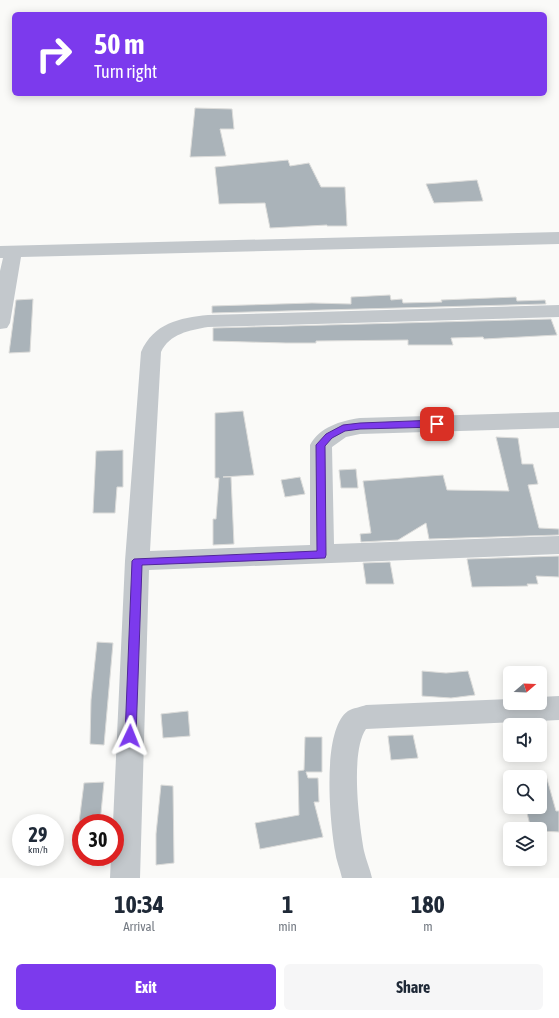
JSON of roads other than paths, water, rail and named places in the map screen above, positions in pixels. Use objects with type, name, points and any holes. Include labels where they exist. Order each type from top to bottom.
[{"type":"street","points":[[0,323],[7,252],[559,238]]},
{"type":"street","points":[[125,878],[137,561],[151,352],[156,340],[165,333],[194,322],[559,311]]},
{"type":"street","points":[[322,555],[321,445],[329,436],[343,428],[360,426],[559,420]]},
{"type":"street","points":[[137,561],[559,545]]},
{"type":"street","points":[[357,878],[349,850],[343,785],[345,743],[352,726],[357,720],[366,717],[559,708]]}]
